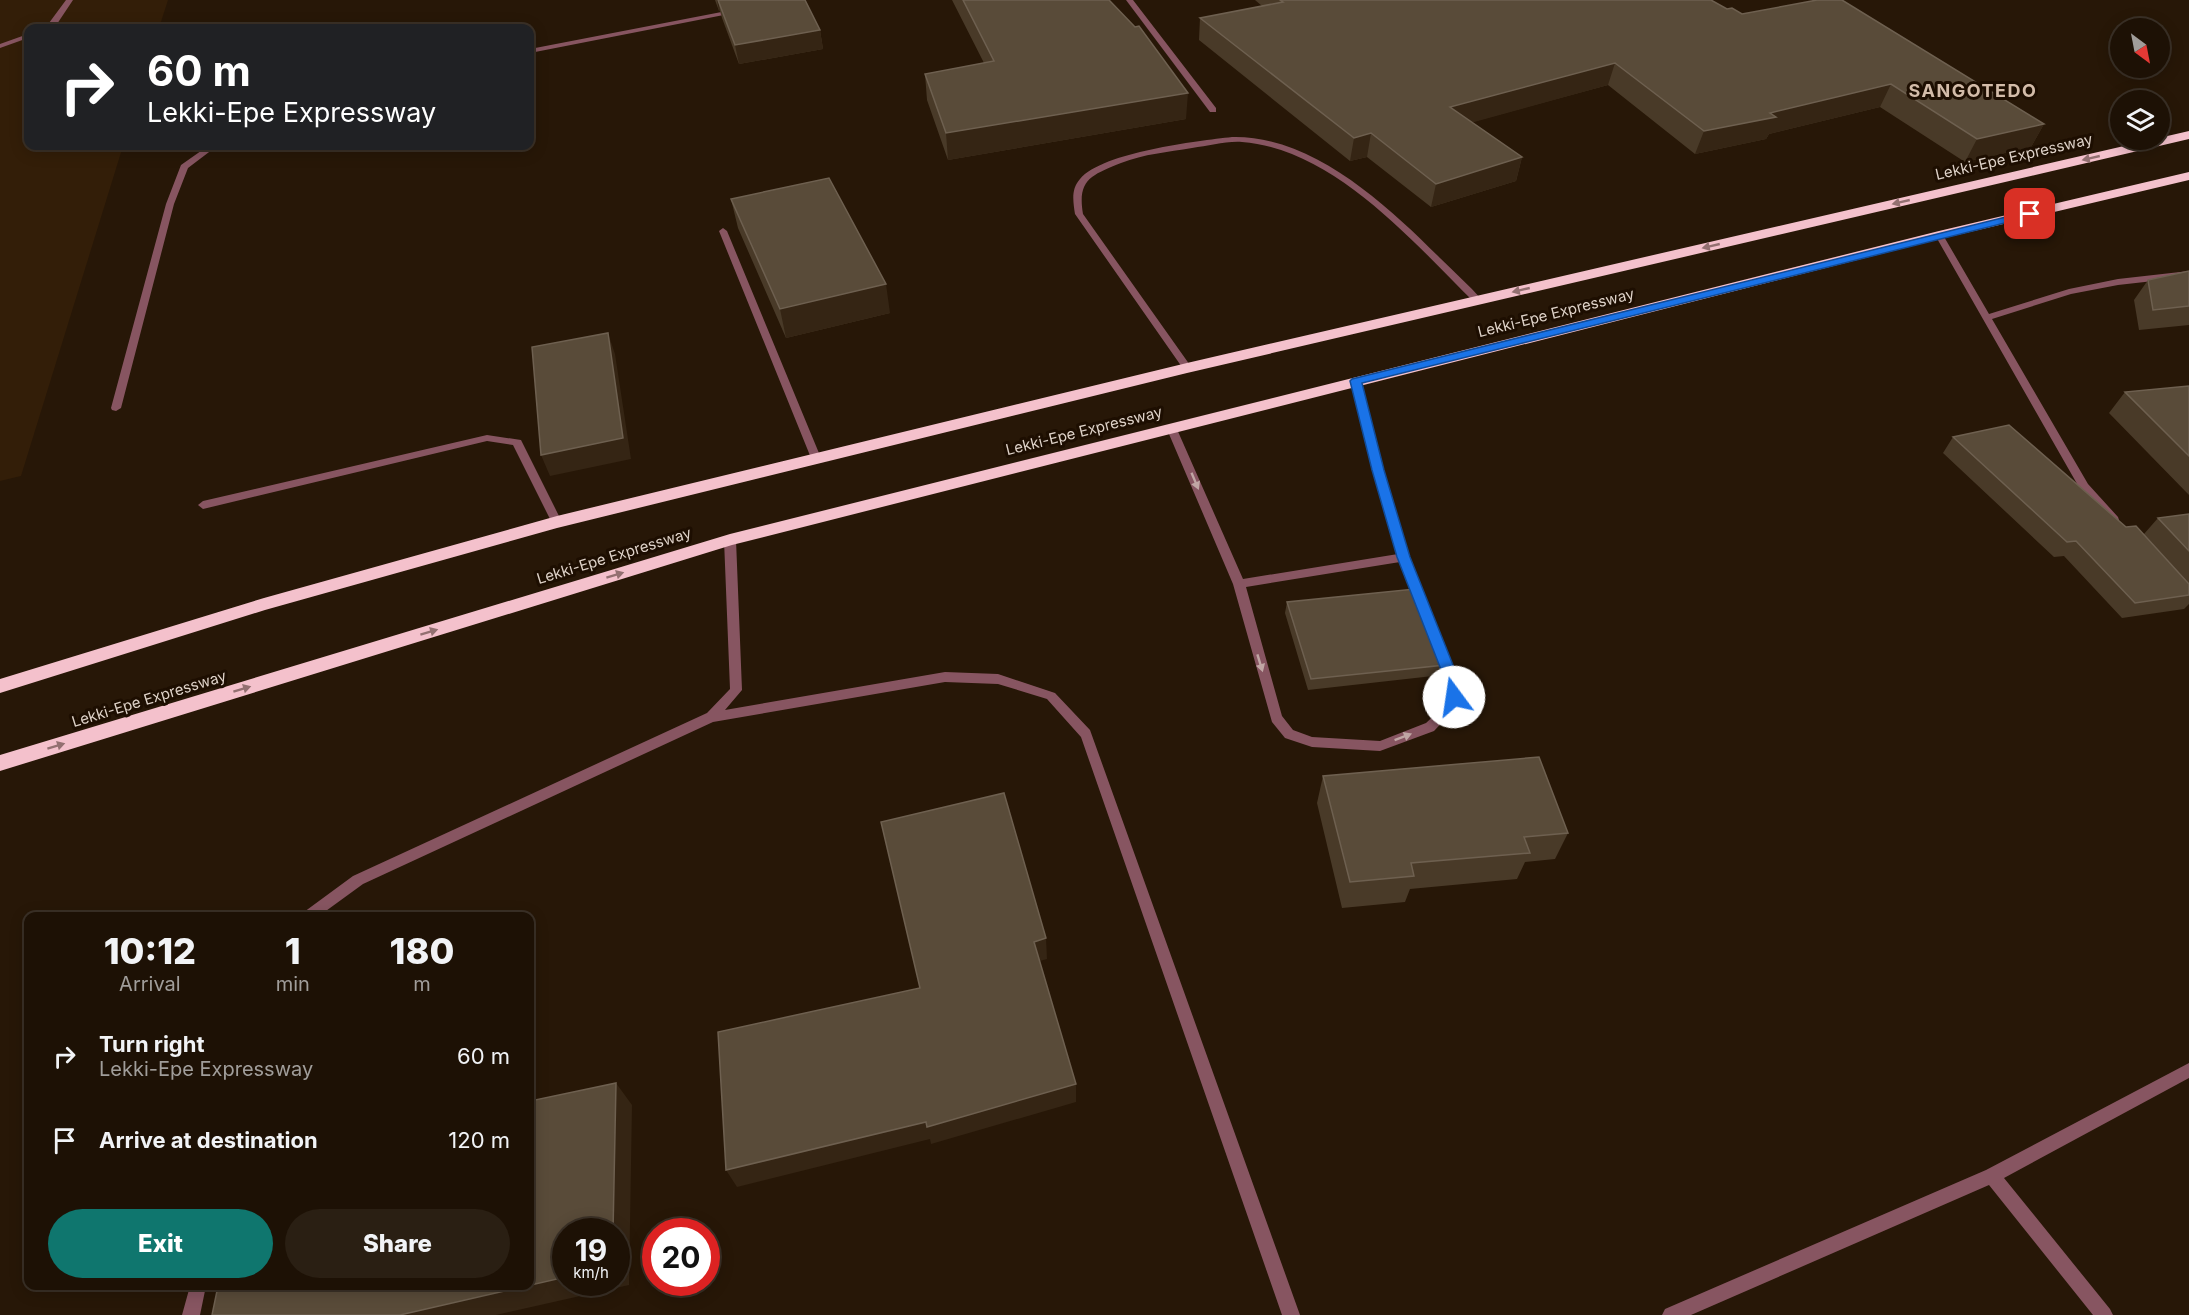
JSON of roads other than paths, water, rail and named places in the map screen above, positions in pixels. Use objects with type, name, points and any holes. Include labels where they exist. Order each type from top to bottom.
[{"type":"highway","name":"Lekki-Epe Expressway","points":[[0,686],[264,604],[557,522],[1187,368],[2189,135]]},
{"type":"highway","name":"Lekki-Epe Expressway","points":[[0,763],[730,540],[1171,427],[2189,176]]},
{"type":"street","points":[[53,24],[70,0]]},
{"type":"street","points":[[1129,0],[1213,110]]},
{"type":"street","points":[[534,50],[746,10]]},
{"type":"street","points":[[0,46],[24,37]]},
{"type":"street","points":[[1187,368],[1079,214],[1075,197],[1079,185],[1094,171],[1128,157],[1243,140],[1278,146],[1307,158],[1339,176],[1385,212],[1477,300]]},
{"type":"street","points":[[116,408],[170,204],[184,167],[207,150]]},
{"type":"street","points":[[723,231],[816,458]]},
{"type":"street","points":[[1939,236],[2084,486],[2122,528]]},
{"type":"street","points":[[1986,318],[2069,292],[2118,282],[2189,274]]},
{"type":"street","points":[[1171,427],[1239,584],[1276,718],[1288,734],[1312,742],[1380,746],[1430,727],[1445,712],[1454,697],[1454,685],[1404,557],[1378,470],[1356,381]]},
{"type":"street","points":[[203,505],[487,438],[517,442],[557,522]]},
{"type":"street","points":[[711,717],[736,690],[730,540]]},
{"type":"street","points":[[1239,584],[1404,557]]},
{"type":"street","points":[[314,912],[358,880],[711,717],[945,676],[998,679],[1051,696],[1086,734],[1292,1315]]},
{"type":"street","points":[[1671,1315],[1992,1176],[2189,1070]]},
{"type":"street","points":[[1992,1176],[2104,1315]]},
{"type":"street","points":[[191,1315],[197,1290]]},
{"type":"district","name":"SANGOTEDO","points":[[1973,91]]}]
